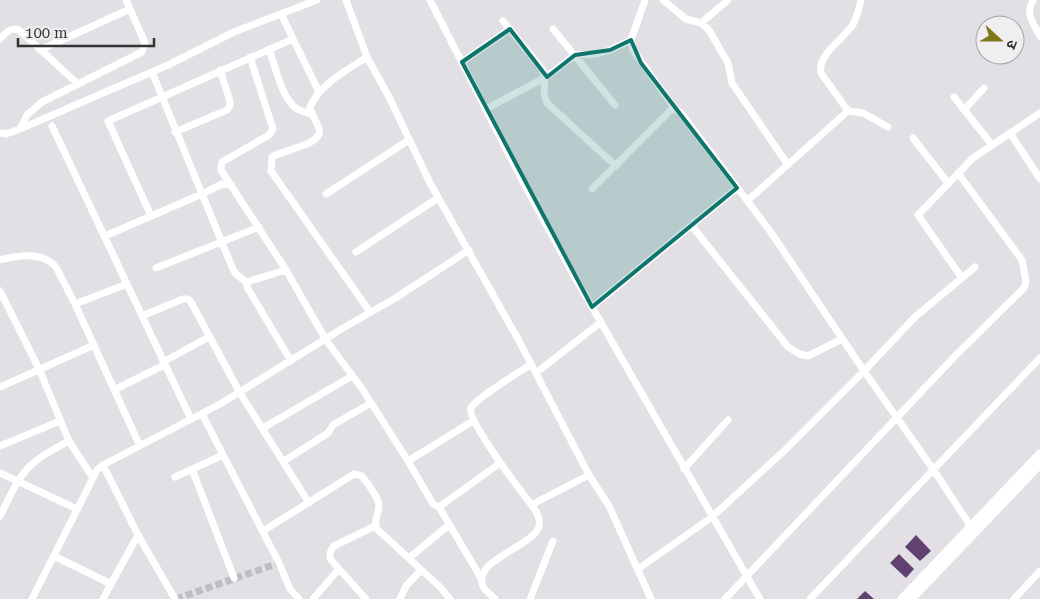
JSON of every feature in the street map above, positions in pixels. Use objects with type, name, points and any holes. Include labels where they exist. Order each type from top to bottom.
[{"type":"street","points":[[20,129],[27,115],[42,102],[142,52],[145,43],[126,0]]},
{"type":"street","points":[[0,133],[6,134],[20,129],[152,72],[234,32],[317,0]]},
{"type":"street","points":[[346,0],[367,57],[438,198],[469,250],[589,475],[609,506],[651,599]]},
{"type":"street","points":[[430,0],[521,178],[592,307],[760,599]]},
{"type":"street","points":[[645,0],[631,40],[633,50],[675,110],[681,113],[770,231],[972,529]]},
{"type":"street","points":[[663,0],[686,19],[701,23],[709,30],[728,63],[732,83],[788,165]]},
{"type":"street","points":[[701,23],[728,0]]},
{"type":"street","points":[[861,0],[854,22],[826,56],[820,68],[821,73],[848,111],[863,113],[888,127]]},
{"type":"street","points":[[1034,0],[1029,12],[1039,30]]},
{"type":"street","points":[[40,50],[130,9]]},
{"type":"street","points":[[281,14],[319,92]]},
{"type":"street","points":[[503,21],[540,66],[546,77],[544,98],[548,104],[616,166]]},
{"type":"street","points":[[462,62],[510,29]]},
{"type":"street","points":[[553,29],[615,105]]},
{"type":"street","points":[[0,39],[8,30],[19,30],[78,84]]},
{"type":"street","points":[[151,216],[108,121],[293,39]]},
{"type":"street","points":[[486,109],[546,77],[575,55],[597,54],[631,40]]},
{"type":"street","points":[[269,49],[284,94],[291,105],[312,114]]},
{"type":"street","points":[[250,57],[273,129],[269,135],[222,162],[221,170],[286,270],[326,340],[371,403],[408,461],[432,504],[439,507],[481,578],[484,587],[495,599]]},
{"type":"street","points":[[367,57],[326,85],[319,92],[310,108],[319,129],[320,134],[317,139],[276,154],[272,157],[271,171],[370,312]]},
{"type":"street","points":[[175,132],[228,110],[230,101],[220,70]]},
{"type":"street","points":[[152,72],[175,132],[235,274],[247,283],[247,287],[291,361]]},
{"type":"street","points":[[964,110],[984,88]]},
{"type":"street","points":[[954,97],[992,145]]},
{"type":"street","points":[[592,189],[671,110],[675,110]]},
{"type":"street","points":[[747,201],[848,111]]},
{"type":"street","points":[[962,278],[918,215],[973,158],[1040,113]]},
{"type":"street","points":[[52,126],[164,364],[192,419]]},
{"type":"street","points":[[1010,133],[1040,180]]},
{"type":"street","points":[[913,138],[948,184]]},
{"type":"street","points":[[326,194],[409,140]]},
{"type":"street","points":[[725,599],[956,355],[1024,288],[1026,282],[1022,260],[958,174]]},
{"type":"street","points":[[105,236],[222,184],[231,185]]},
{"type":"street","points":[[592,307],[737,188]]},
{"type":"street","points":[[356,252],[438,198]]},
{"type":"street","points":[[692,226],[788,347],[808,356],[842,339]]},
{"type":"street","points":[[156,268],[259,227]]},
{"type":"street","points":[[32,599],[97,470],[103,465],[202,414],[240,392],[469,250]]},
{"type":"street","points":[[0,260],[38,256],[52,263],[75,304],[140,446]]},
{"type":"street","points":[[638,568],[712,517],[784,450],[864,371],[915,317],[975,267]]},
{"type":"street","points":[[247,283],[286,270]]},
{"type":"street","points":[[75,304],[128,284]]},
{"type":"street","points":[[0,291],[39,369],[69,441],[93,478]]},
{"type":"street","points":[[142,316],[184,299],[188,299],[191,302],[240,392],[308,503]]},
{"type":"street","points":[[536,373],[601,322]]},
{"type":"street","points":[[114,390],[210,337]]},
{"type":"street","points":[[0,387],[94,345]]},
{"type":"street","points":[[810,599],[1040,358]]},
{"type":"street","points":[[481,578],[486,567],[534,536],[539,526],[539,520],[531,505],[500,463],[473,421],[470,412],[471,407],[531,364]]},
{"type":"street","points":[[263,428],[352,376]]},
{"type":"street","points":[[284,461],[328,433],[333,425],[371,403]]},
{"type":"street","points":[[202,414],[280,563],[290,589],[299,599]]},
{"type":"street","points":[[684,469],[728,420]]},
{"type":"street","points":[[0,446],[60,421]]},
{"type":"street","points":[[408,461],[473,421]]},
{"type":"street","points":[[0,516],[18,481],[30,466],[42,456],[69,441]]},
{"type":"street","points":[[911,599],[1040,454]]},
{"type":"street","points":[[175,477],[223,455]]},
{"type":"street","points":[[439,507],[500,463]]},
{"type":"street","points":[[902,599],[1040,464]]},
{"type":"street","points":[[103,465],[138,535],[175,599]]},
{"type":"street","points":[[192,469],[234,578]]},
{"type":"street","points":[[0,473],[78,509]]},
{"type":"street","points":[[263,531],[354,474],[362,476],[378,501],[375,526]]},
{"type":"street","points":[[531,505],[589,475]]},
{"type":"street","points":[[409,558],[449,525]]},
{"type":"street","points":[[375,526],[450,599]]},
{"type":"street","points":[[366,599],[331,560],[330,550],[334,546],[375,526]]},
{"type":"street","points":[[103,599],[138,535]]},
{"type":"street","points":[[530,599],[552,541]]},
{"type":"street","points":[[54,556],[111,584]]},
{"type":"street","points":[[313,599],[339,569]]},
{"type":"street","points":[[400,599],[406,586],[421,570]]},
{"type":"street","points":[[1014,599],[1040,571]]},
{"type":"highlighted area","points":[[510,29],[547,77],[575,55],[610,50],[631,40],[641,63],[737,188],[592,307],[462,62]]},
{"type":"building","points":[[916,535],[931,551],[920,561],[905,547]]},
{"type":"building","points":[[899,554],[914,569],[906,578],[890,563]]},
{"type":"building","points":[[865,591],[874,599],[857,599]]},
{"type":"tunnel","points":[[176,599],[279,563]]}]
